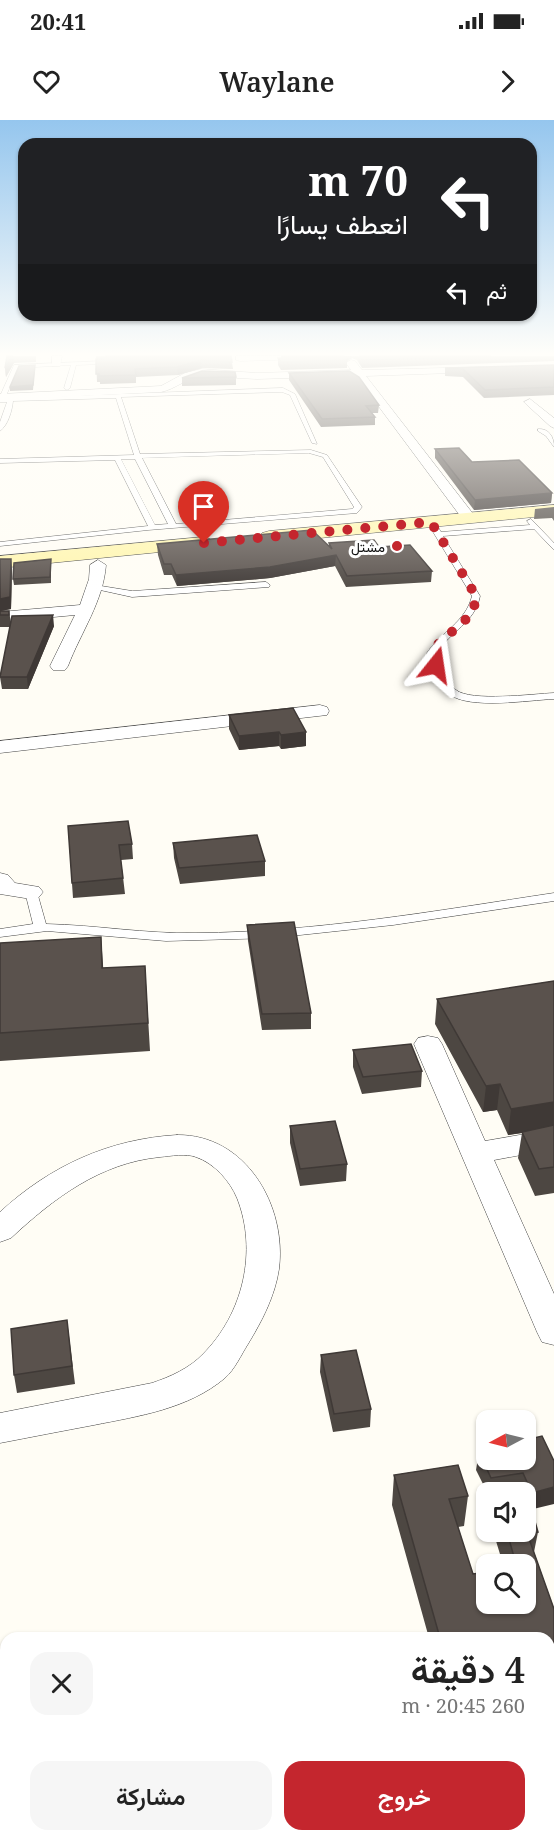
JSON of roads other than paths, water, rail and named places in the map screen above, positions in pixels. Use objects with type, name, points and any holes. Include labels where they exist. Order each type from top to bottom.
[{"type":"main road","points":[[256,538],[435,528],[469,518],[530,520],[554,510]]},
{"type":"main road","points":[[0,562],[221,541]]},
{"type":"street","points":[[407,436],[469,518]]},
{"type":"street","points":[[59,666],[64,649],[72,640],[95,588],[98,565]]},
{"type":"street","points":[[0,617],[85,609]]},
{"type":"street","points":[[0,747],[320,711]]},
{"type":"street","points":[[0,880],[8,889],[32,892]]},
{"type":"street","points":[[428,1044],[554,1332]]},
{"type":"street","points":[[475,1153],[554,1139]]},
{"type":"street","points":[[0,1230],[20,1210],[59,1181],[91,1164],[122,1153],[160,1146],[186,1145],[206,1149],[231,1165],[245,1182],[261,1214],[266,1241],[260,1281],[247,1314],[215,1366],[176,1390],[153,1398],[0,1428]]},
{"type":"lane","points":[[131,436],[137,455],[171,523]]},
{"type":"lane","points":[[312,436],[315,443]]},
{"type":"lane","points":[[0,461],[309,451],[325,456],[356,503],[0,544]]},
{"type":"lane","points":[[105,457],[118,459],[151,525]]},
{"type":"lane","points":[[554,548],[530,520],[435,528],[476,596],[473,613],[442,640],[432,653],[441,677],[458,696],[473,698],[554,696]]},
{"type":"lane","points":[[0,535],[151,525]]},
{"type":"lane","points":[[95,588],[132,594],[266,585]]},
{"type":"lane","points":[[32,892],[40,926]]},
{"type":"lane","points":[[0,933],[40,926],[129,935],[231,936],[339,929],[554,897]]},
{"type":"place","name":"مشتل","points":[[397,546]]}]
